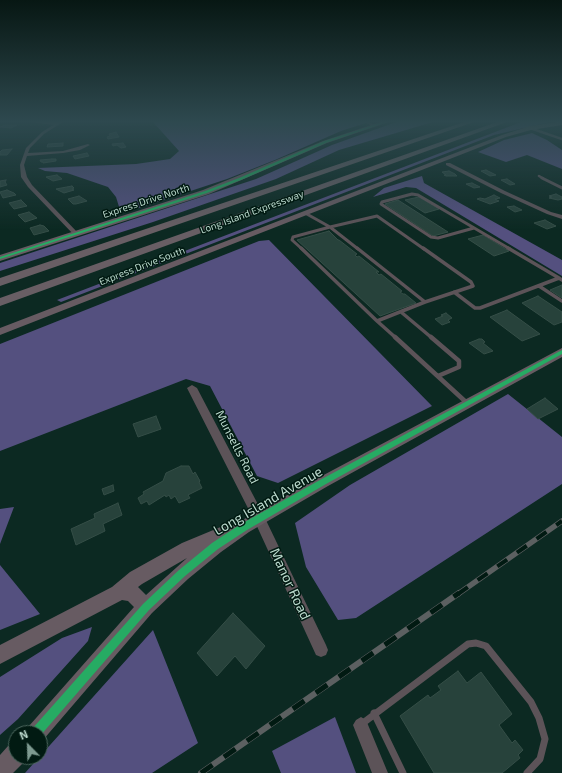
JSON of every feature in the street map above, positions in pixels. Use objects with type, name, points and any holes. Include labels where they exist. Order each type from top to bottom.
[{"type":"highway","name":"Long Island Expressway","points":[[0,282],[364,158]]},
{"type":"highway","name":"Long Island Expressway","points":[[0,302],[404,158]]},
{"type":"highway","points":[[231,203],[246,195],[284,181],[331,159]]},
{"type":"highway","points":[[0,313],[70,284],[178,243],[237,218]]},
{"type":"main road","name":"Express Drive North","points":[[0,258],[206,192],[288,158]]},
{"type":"main road","name":"Express Drive South","points":[[0,332],[447,158]]},
{"type":"main road","name":"Long Island Avenue","points":[[43,725],[146,607],[200,558],[230,536],[258,518],[562,352]]},
{"type":"main road","points":[[0,655],[118,592],[136,578],[188,549],[258,518]]},
{"type":"main road","points":[[118,592],[124,591],[133,594],[146,607]]},
{"type":"main road","points":[[0,772],[8,763]]},
{"type":"street","points":[[24,158],[22,165],[24,178],[76,234]]},
{"type":"street","points":[[448,164],[503,192],[549,213],[562,217]]},
{"type":"street","name":"Munsells Road","points":[[192,388],[258,518]]},
{"type":"street","name":"Manor Road","points":[[258,518],[320,650]]},
{"type":"street","points":[[361,725],[380,773]]},
{"type":"lane","points":[[539,176],[562,188]]},
{"type":"lane","points":[[474,228],[438,238],[431,237],[381,204],[382,202],[412,194],[418,195],[561,279]]},
{"type":"lane","points":[[306,213],[330,227],[425,302]]},
{"type":"lane","points":[[377,321],[425,302],[473,286],[471,282],[377,216],[372,216],[293,237],[292,240],[377,321],[467,403]]},
{"type":"lane","points":[[454,292],[475,308],[480,308],[561,279]]},
{"type":"lane","points":[[538,286],[562,301]]},
{"type":"lane","points":[[401,312],[458,361],[459,366],[438,376]]},
{"type":"lane","points":[[361,725],[374,713],[468,644],[476,643],[486,646],[531,702],[539,718],[545,739],[540,759],[527,773]]},
{"type":"lane","points":[[374,713],[403,773]]},
{"type":"shaded area","points":[[279,158],[227,179],[139,208],[120,210],[116,197],[108,187],[67,173],[45,171],[38,168],[136,164],[170,159]]},
{"type":"shaded area","points":[[303,158],[321,158],[276,179],[153,222],[0,271],[0,263],[256,179]]},
{"type":"shaded area","points":[[427,158],[434,158],[61,302],[57,300]]},
{"type":"shaded area","points":[[495,158],[518,158],[506,162]]},
{"type":"shaded area","points":[[535,158],[562,158],[562,169]]},
{"type":"shaded area","points":[[422,176],[424,183],[562,260],[562,276],[416,188],[406,187],[373,197],[384,188]]},
{"type":"shaded area","points":[[269,240],[432,406],[278,483],[257,476],[210,386],[186,379],[0,451],[0,344],[259,241]]},
{"type":"shaded area","points":[[508,394],[562,437],[562,484],[356,618],[338,620],[306,567],[295,523],[350,485]]},
{"type":"shaded area","points":[[14,507],[0,544],[0,509]]},
{"type":"shaded area","points":[[0,565],[40,614],[0,630]]},
{"type":"shaded area","points":[[92,627],[88,641],[18,719],[11,725],[8,725],[8,728],[0,735],[0,677],[62,638]]},
{"type":"shaded area","points":[[153,630],[198,743],[152,773],[25,773],[32,765],[48,765],[48,747]]},
{"type":"shaded area","points":[[335,717],[356,773],[281,773],[272,751]]},
{"type":"building","points":[[56,159],[56,161],[43,163],[40,160]]},
{"type":"building","points":[[486,170],[496,175],[490,176],[481,171]]},
{"type":"building","points":[[449,171],[457,176],[446,176],[442,172]]},
{"type":"building","points":[[57,175],[62,179],[53,181],[46,177]]},
{"type":"building","points":[[507,179],[515,184],[510,185],[501,180]]},
{"type":"building","points":[[6,180],[5,182],[7,185],[0,187],[0,181]]},
{"type":"building","points":[[472,183],[480,187],[474,188],[466,184]]},
{"type":"building","points":[[72,186],[74,188],[72,189],[74,190],[64,193],[56,189]]},
{"type":"building","points":[[7,190],[16,195],[3,198],[0,192]]},
{"type":"building","points":[[556,194],[562,197],[562,199],[558,200],[549,198],[552,197],[549,196]]},
{"type":"building","points":[[494,195],[500,198],[495,199],[499,201],[490,204],[477,199],[485,199]]},
{"type":"building","points":[[79,196],[87,201],[73,204],[68,199]]},
{"type":"building","points":[[419,197],[439,209],[425,213],[405,200]]},
{"type":"building","points":[[21,200],[27,206],[14,209],[9,203]]},
{"type":"building","points":[[398,200],[448,232],[433,236],[385,204]]},
{"type":"building","points":[[514,206],[522,210],[515,212],[507,207]]},
{"type":"building","points":[[29,212],[37,218],[25,222],[18,215]]},
{"type":"building","points":[[545,220],[556,226],[547,229],[534,223]]},
{"type":"building","points":[[40,225],[44,226],[49,231],[34,235],[30,228]]},
{"type":"building","points":[[329,231],[338,240],[357,254],[355,255],[357,257],[359,256],[379,272],[376,272],[379,275],[381,274],[402,291],[400,292],[416,303],[380,316],[297,240]]},
{"type":"building","points":[[483,235],[509,251],[494,256],[468,239]]},
{"type":"building","points":[[562,285],[562,298],[550,290]]},
{"type":"building","points":[[538,296],[562,312],[562,322],[554,325],[522,303]]},
{"type":"building","points":[[507,310],[540,334],[522,341],[490,317]]},
{"type":"building","points":[[446,313],[452,318],[448,320],[450,322],[442,325],[435,319]]},
{"type":"building","points":[[482,339],[485,342],[483,343],[493,351],[484,354],[469,343]]},
{"type":"building","points":[[545,398],[558,409],[538,419],[527,409]]},
{"type":"building","points":[[156,416],[161,429],[138,437],[133,424]]},
{"type":"building","points":[[181,466],[189,466],[193,474],[195,472],[202,488],[188,495],[190,498],[179,503],[175,496],[171,499],[169,495],[166,497],[165,495],[149,505],[147,501],[141,504],[138,498],[144,494],[143,492],[163,481],[166,473]]},
{"type":"building","points":[[113,485],[114,491],[104,495],[102,489]]},
{"type":"building","points":[[118,503],[122,515],[103,524],[105,531],[76,545],[71,529],[95,518],[94,514]]},
{"type":"building","points":[[233,613],[265,646],[246,669],[235,656],[217,676],[197,653]]},
{"type":"building","points":[[458,671],[467,683],[481,672],[512,714],[499,725],[512,743],[515,740],[523,750],[518,755],[520,758],[502,773],[434,773],[400,716],[428,695],[430,698],[441,690],[438,686]]},
{"type":"railway","points":[[458,594],[562,521]]},
{"type":"railway","points":[[201,773],[459,593]]},
{"type":"cycle path","points":[[0,258],[206,192],[288,158]]},
{"type":"cycle path","points":[[43,725],[146,607],[182,573],[215,546],[244,527],[323,482],[562,352]]}]
